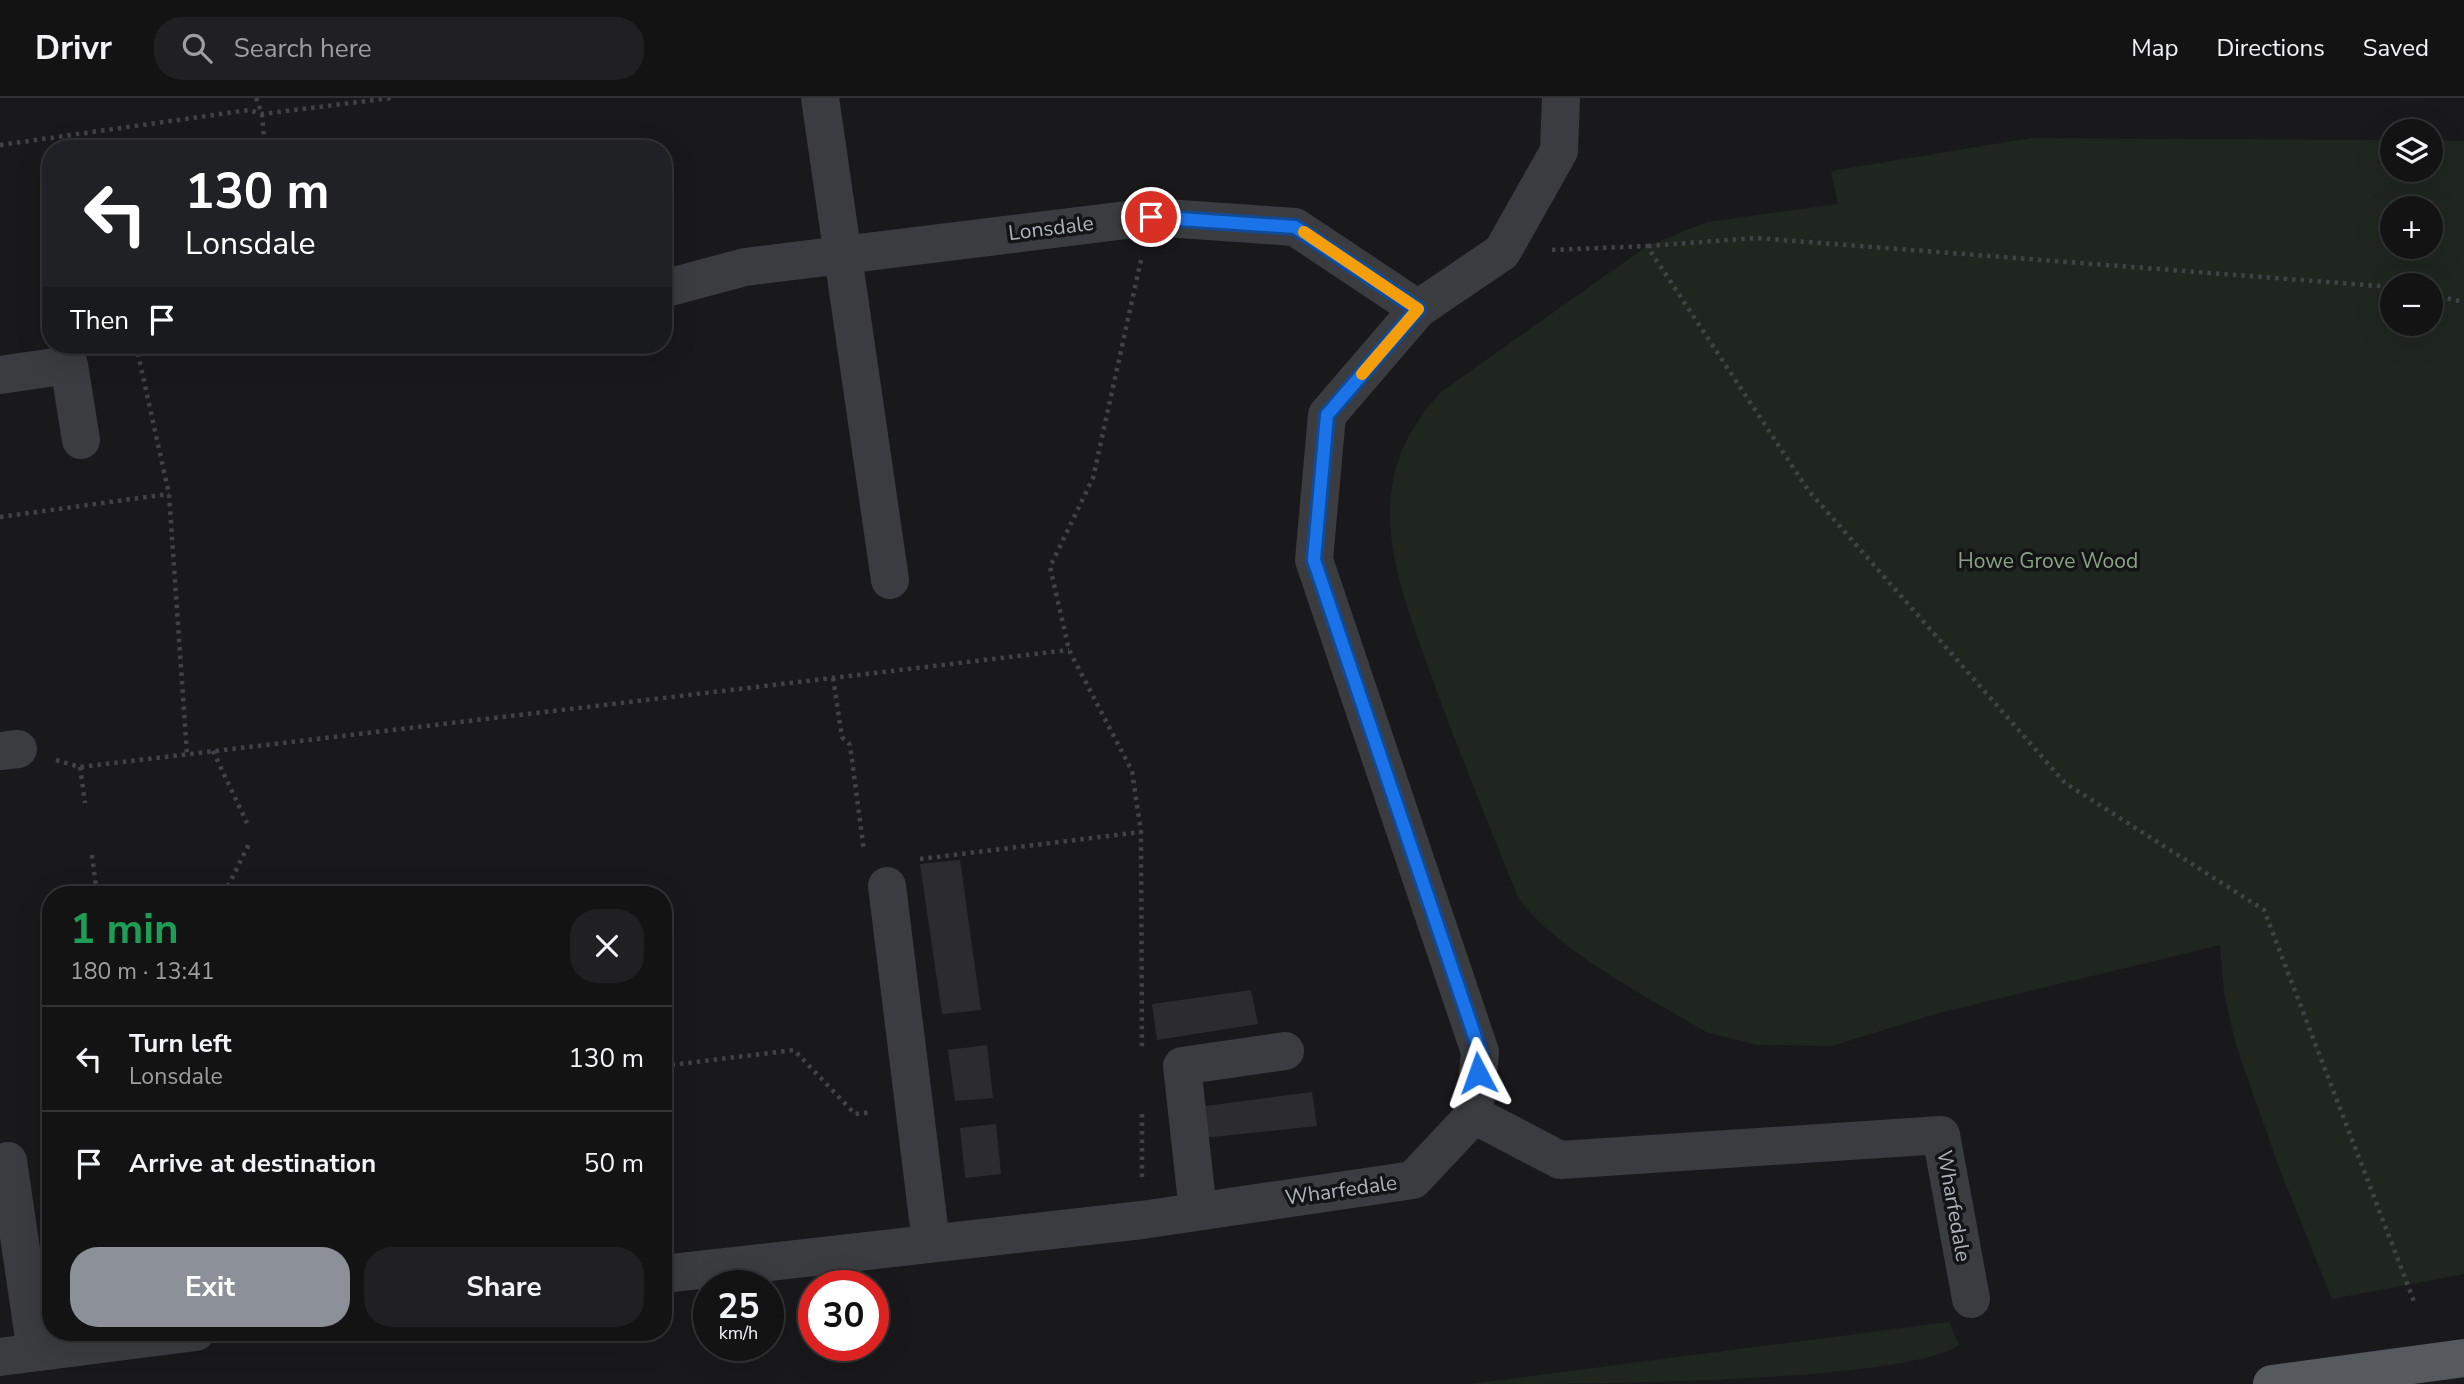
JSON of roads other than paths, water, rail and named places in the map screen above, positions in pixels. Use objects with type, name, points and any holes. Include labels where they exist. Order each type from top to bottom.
[{"type":"main road","points":[[2272,1384],[2464,1358]]},
{"type":"street","points":[[820,98],[890,580]]},
{"type":"street","points":[[1474,1115],[1480,1052],[1314,560],[1327,415],[1418,309],[1502,252],[1559,151],[1561,98]]},
{"type":"street","name":"Lonsdale","points":[[672,287],[745,267],[841,253],[1151,217],[1295,227],[1418,309]]},
{"type":"street","points":[[0,375],[69,365],[81,440]]},
{"type":"street","points":[[887,886],[931,1243]]},
{"type":"street","points":[[1198,1211],[1182,1066],[1285,1051]]},
{"type":"street","name":"Wharfedale","points":[[672,1274],[1142,1220],[1413,1180],[1474,1115],[1560,1160],[1941,1135],[1971,1299]]},
{"type":"street","points":[[8,1161],[18,1355],[126,1341]]},
{"type":"park label","name":"Howe Grove Wood","points":[[2048,561]]}]
